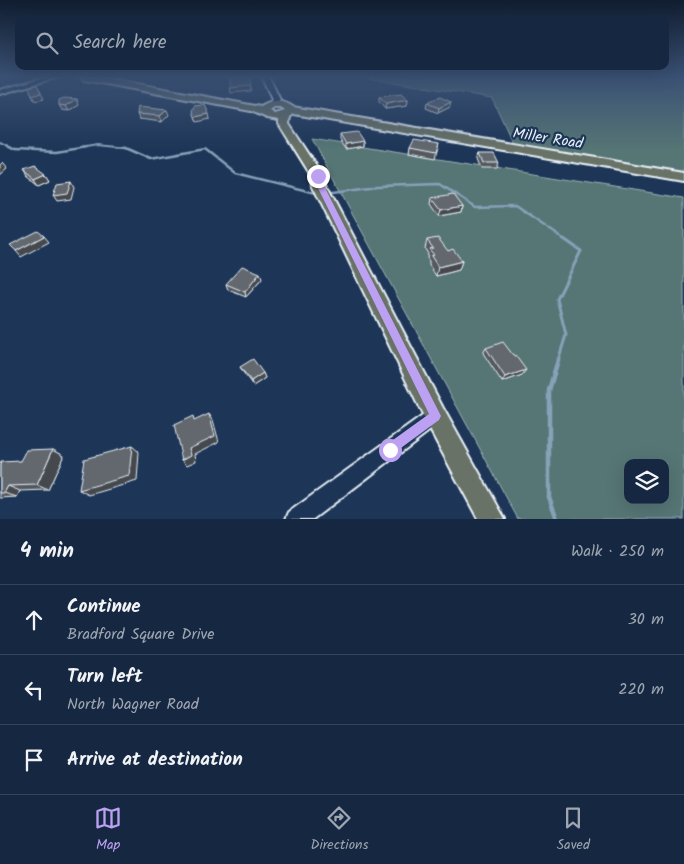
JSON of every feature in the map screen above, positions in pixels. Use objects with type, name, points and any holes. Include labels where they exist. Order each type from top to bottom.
[{"type":"main road","points":[[218,101],[270,110],[323,191]]},
{"type":"main road","name":"Miller Road","points":[[270,110],[684,177]]},
{"type":"main road","points":[[288,112],[284,124],[318,176],[323,191],[436,416],[492,519]]},
{"type":"street","points":[[270,110],[275,101]]},
{"type":"street","points":[[280,101],[288,112]]},
{"type":"street","points":[[296,519],[436,416]]},
{"type":"green space","points":[[493,101],[684,101],[684,177],[516,150]]},
{"type":"green space","points":[[312,139],[684,198],[684,519],[518,519]]},
{"type":"building","points":[[59,101],[74,101],[66,106],[59,105]]},
{"type":"building","points":[[383,101],[401,101],[386,104]]},
{"type":"building","points":[[431,101],[451,102],[439,108],[427,103]]},
{"type":"building","points":[[205,105],[209,114],[195,117],[193,111],[195,106]]},
{"type":"building","points":[[138,107],[167,110],[160,116],[137,114]]},
{"type":"building","points":[[357,132],[363,141],[346,144],[340,134]]},
{"type":"building","points":[[414,140],[439,144],[436,153],[410,148]]},
{"type":"building","points":[[480,153],[494,153],[499,163],[484,163]]},
{"type":"building","points":[[35,166],[46,174],[35,179],[24,170]]},
{"type":"building","points":[[71,181],[67,193],[53,195],[57,183]]},
{"type":"building","points":[[453,194],[462,206],[441,210],[432,198]]},
{"type":"building","points":[[38,231],[44,236],[16,251],[10,245]]},
{"type":"building","points":[[438,238],[448,251],[453,249],[462,261],[438,267],[431,256],[434,255],[429,249],[433,248],[427,240]]},
{"type":"building","points":[[242,266],[260,273],[245,292],[226,284]]},
{"type":"building","points":[[503,342],[526,370],[505,377],[486,348]]},
{"type":"building","points":[[253,359],[263,373],[251,381],[240,367]]},
{"type":"building","points":[[209,414],[215,436],[189,448],[191,455],[182,460],[174,425],[193,416],[194,421]]},
{"type":"building","points":[[132,446],[129,476],[79,490],[84,459]]},
{"type":"building","points":[[53,449],[37,485],[8,486],[4,493],[0,493],[1,462],[21,461],[27,450]]},
{"type":"waterway","points":[[0,142],[12,148]]},
{"type":"waterway","points":[[79,148],[98,145],[127,148]]},
{"type":"waterway","points":[[9,147],[15,150],[57,152],[86,147]]},
{"type":"waterway","points":[[116,147],[126,148],[151,159],[205,149],[235,173],[320,194]]},
{"type":"waterway","points":[[326,193],[378,186],[440,184],[475,207],[515,206],[565,240]]},
{"type":"waterway","points":[[558,361],[566,335],[557,299],[581,251],[564,239]]},
{"type":"waterway","points":[[557,519],[549,497],[549,390],[558,360]]},
{"type":"route","points":[[318,176],[320,186],[436,416],[390,450]]}]
